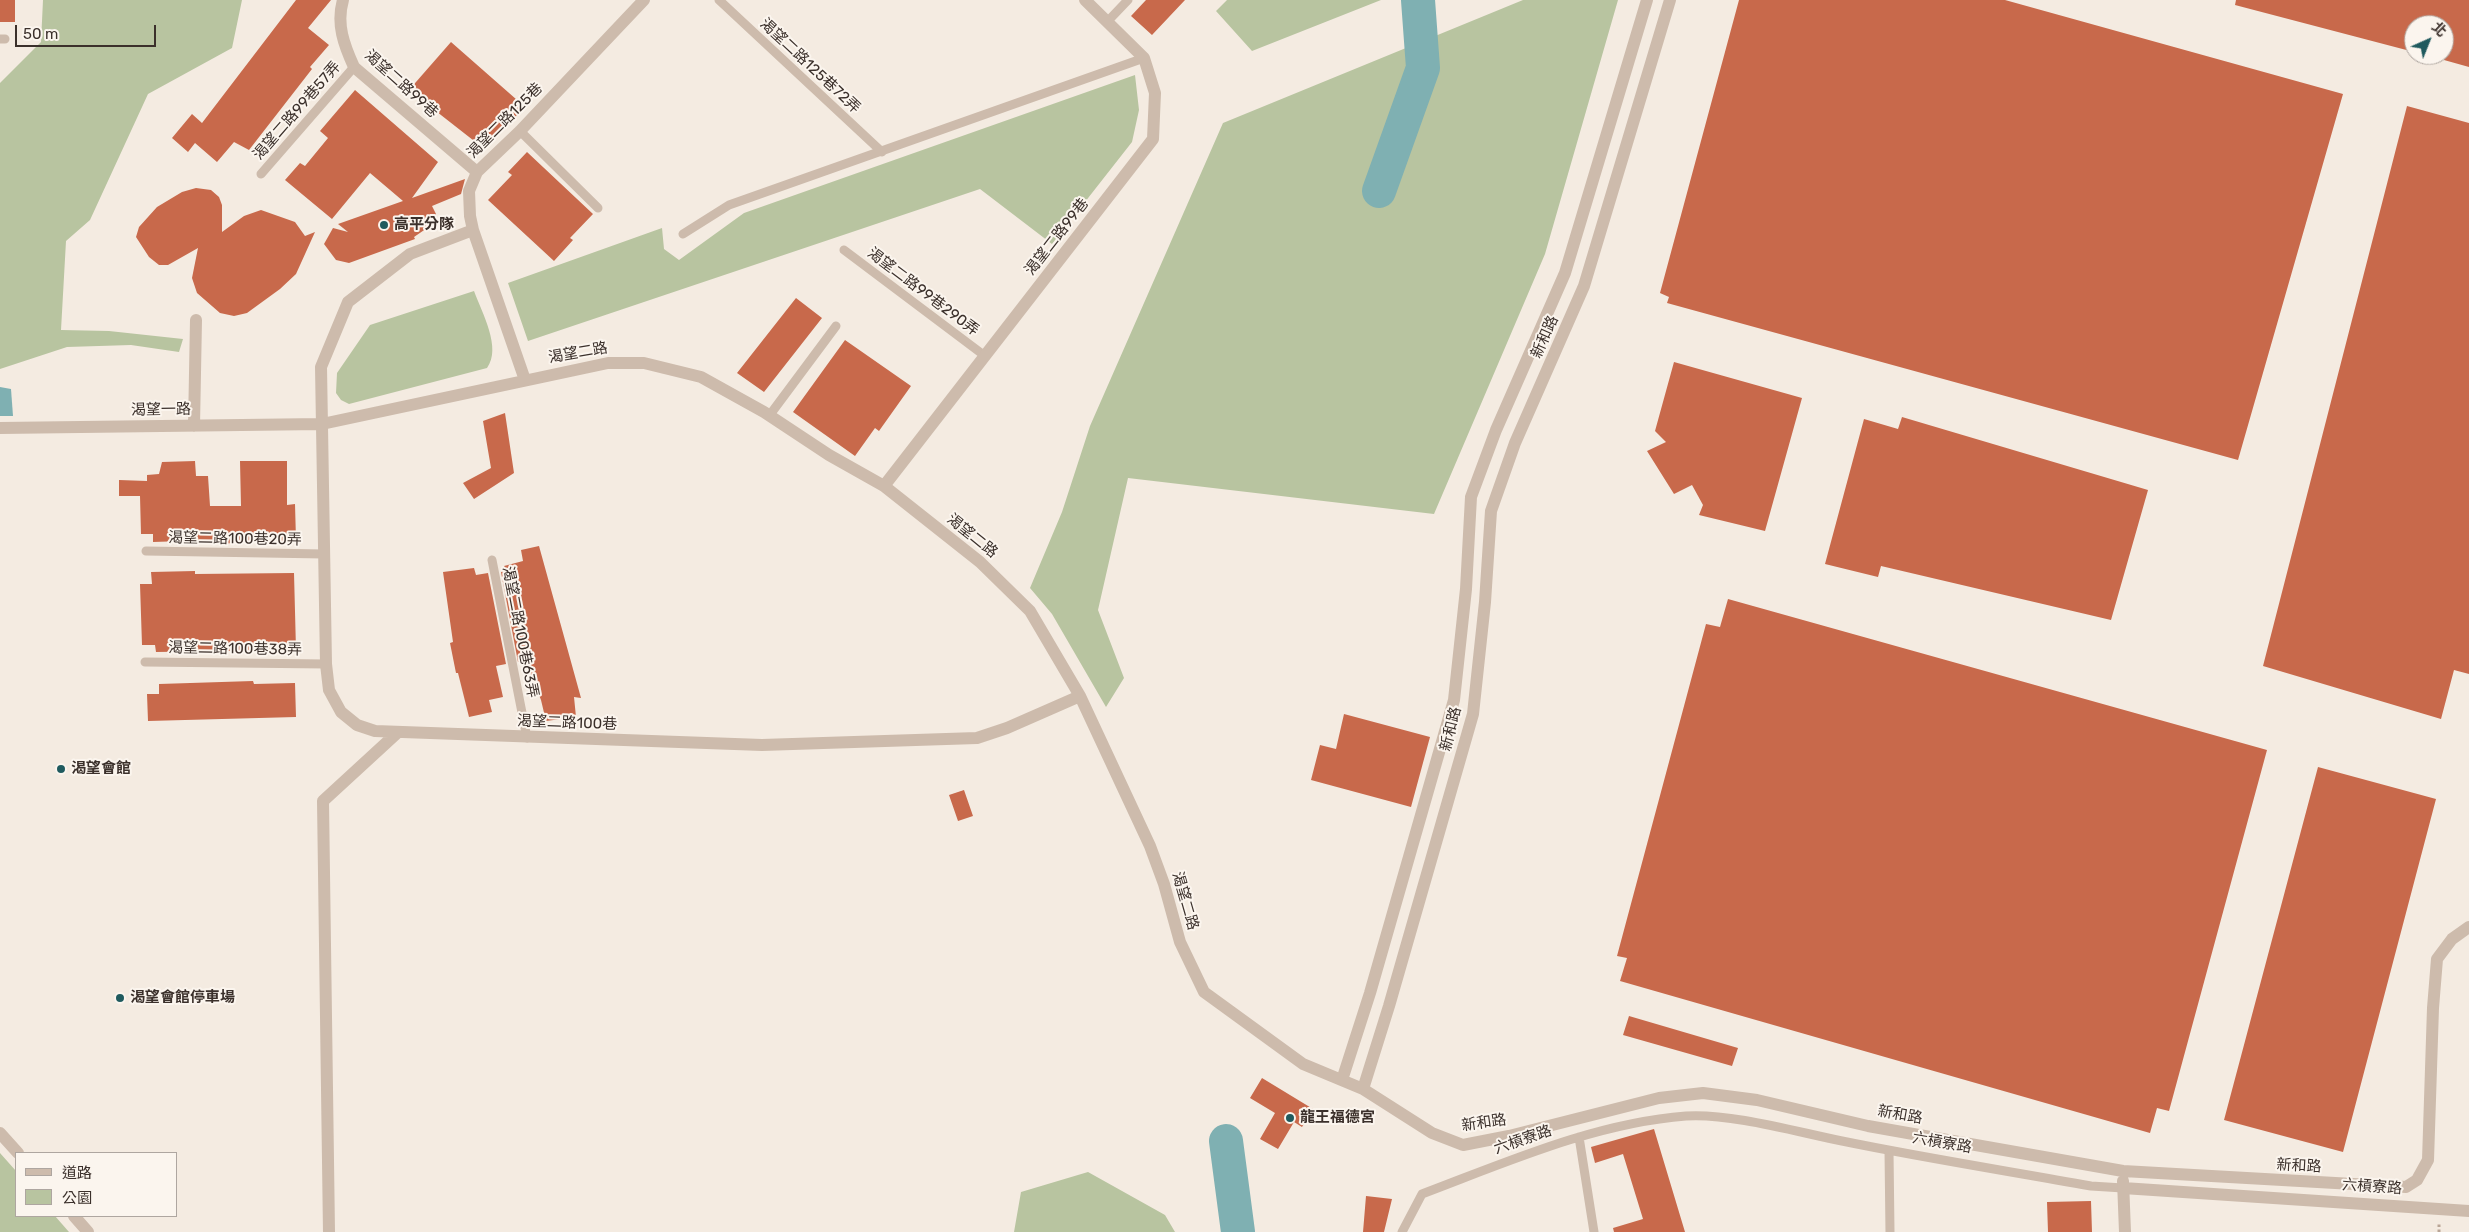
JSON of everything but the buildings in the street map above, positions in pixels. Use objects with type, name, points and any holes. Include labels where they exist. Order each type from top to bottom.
[{"type":"street","name":"渴望二路99巷","points":[[343,0],[340,26],[345,48],[354,67],[477,172]]},
{"type":"street","name":"渴望二路125巷","points":[[525,380],[473,230],[470,216],[469,191],[477,172],[520,131],[644,0]]},
{"type":"street","name":"渴望二路99巷","points":[[884,486],[1153,139],[1155,92],[1144,58],[1085,0]]},
{"type":"street","name":"新和路","points":[[1342,1080],[1386,938],[1454,700],[1466,589],[1471,497],[1496,430],[1565,273],[1647,0]]},
{"type":"street","name":"新和路","points":[[1670,0],[1584,286],[1515,444],[1491,511],[1485,602],[1473,714],[1389,1006],[1363,1089],[1432,1133],[1463,1145],[1509,1136],[1659,1098],[1703,1093],[1757,1100],[1868,1126],[2122,1171],[2406,1187],[2417,1180],[2428,1160],[2433,1008],[2437,959],[2452,939],[2469,927]]},
{"type":"street","name":"渴望二路100巷","points":[[473,230],[410,254],[348,302],[321,367],[326,664],[329,690],[341,712],[357,725],[375,731],[397,733],[762,745],[977,738],[1007,728],[1080,696]]},
{"type":"street","points":[[194,426],[196,320]]},
{"type":"street","name":"渴望二路","points":[[322,424],[608,363],[644,363],[701,377],[770,416],[828,455],[884,486],[980,562],[1030,612],[1080,696],[1150,846],[1164,884],[1180,942],[1204,992],[1303,1064],[1363,1089]]},
{"type":"street","name":"渴望一路","points":[[0,428],[322,424]]},
{"type":"street","points":[[328,1232],[323,801],[397,733]]},
{"type":"street","points":[[0,1133],[17,1152]]},
{"type":"street","points":[[2122,1171],[2125,1232]]},
{"type":"street","name":"六槓寮路","points":[[2123,1188],[2469,1211]]},
{"type":"street","points":[[75,1217],[88,1232]]},
{"type":"lane","name":"渴望二路125巷72弄","points":[[720,0],[882,152]]},
{"type":"lane","points":[[1107,22],[1128,0]]},
{"type":"lane","points":[[683,234],[729,205],[1144,58]]},
{"type":"lane","name":"渴望二路99巷57弄","points":[[262,174],[354,67]]},
{"type":"lane","points":[[520,131],[598,208]]},
{"type":"lane","name":"渴望二路99巷290弄","points":[[844,250],[985,356]]},
{"type":"lane","points":[[770,416],[836,326]]},
{"type":"lane","name":"渴望二路100巷20弄","points":[[146,551],[324,554]]},
{"type":"lane","name":"渴望二路100巷63弄","points":[[492,560],[527,738]]},
{"type":"lane","name":"渴望二路100巷38弄","points":[[145,662],[326,664]]},
{"type":"lane","name":"六槓寮路","points":[[1402,1232],[1422,1194],[1579,1138],[1636,1124],[1686,1116],[1721,1117],[1889,1150],[2091,1186],[2123,1188]]},
{"type":"lane","points":[[1579,1138],[1594,1232]]},
{"type":"lane","points":[[1889,1150],[1890,1232]]},
{"type":"green space","points":[[43,0],[242,0],[232,48],[148,94],[90,220],[66,241],[61,330],[109,331],[183,339],[179,352],[131,345],[67,347],[0,369],[0,83],[41,42]]},
{"type":"green space","points":[[1227,0],[1381,0],[1252,51],[1216,11]]},
{"type":"green space","points":[[1523,0],[1618,0],[1545,254],[1434,514],[1128,478],[1098,610],[1124,678],[1106,707],[1052,614],[1030,588],[1062,512],[1090,426],[1223,123]]},
{"type":"green space","points":[[1135,75],[1139,110],[1132,142],[1052,244],[980,189],[528,341],[508,283],[662,228],[664,249],[679,260],[744,213]]},
{"type":"green space","points":[[474,291],[492,341],[491,360],[487,368],[349,404],[341,400],[336,393],[337,373],[370,325]]},
{"type":"green space","points":[[0,1153],[15,1170],[15,1217],[56,1217],[69,1232],[0,1232]]},
{"type":"green space","points":[[1088,1172],[1165,1215],[1175,1232],[1014,1232],[1021,1192]]},
{"type":"water","points":[[0,387],[11,389],[13,416],[0,416]]},
{"type":"waterway","points":[[1379,191],[1423,68],[1418,0]]},
{"type":"waterway","points":[[1226,1141],[1238,1232]]},
{"type":"place","name":"高平分隊","points":[[384,225]]},
{"type":"place","name":"渴望會館","points":[[61,769]]},
{"type":"place","name":"渴望會館停車場","points":[[120,998]]},
{"type":"place","name":"龍王福德宮","points":[[1290,1118]]}]
